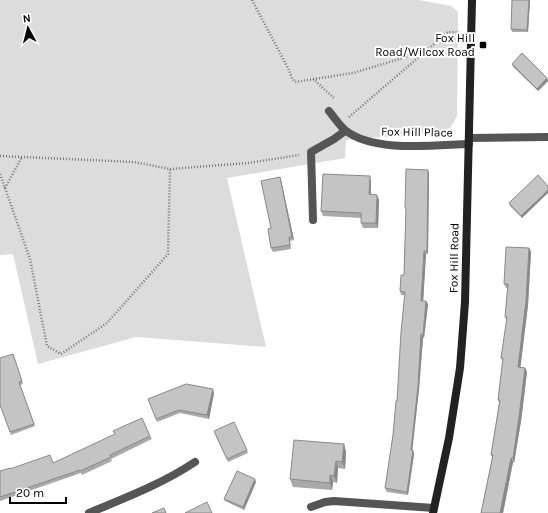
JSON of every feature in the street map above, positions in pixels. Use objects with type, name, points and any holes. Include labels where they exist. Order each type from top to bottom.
[{"type":"street","name":"Fox Hill Road","points":[[434,511],[449,438],[460,368],[465,302],[472,0]]},
{"type":"street","name":"Fox Hill Place","points":[[329,111],[342,128],[360,139],[377,144],[407,146],[548,137]]},
{"type":"street","points":[[313,220],[311,152],[334,139],[342,128]]},
{"type":"street","points":[[89,513],[181,472],[195,462]]},
{"type":"street","points":[[311,506],[334,501],[434,511]]},
{"type":"path","points":[[252,0],[295,82],[353,72],[426,51]]},
{"type":"path","points":[[342,128],[448,32],[471,32]]},
{"type":"path","points":[[313,79],[336,100],[329,111]]},
{"type":"path","points":[[0,156],[134,162],[170,169],[248,163],[287,158],[311,152]]},
{"type":"path","points":[[5,188],[22,157]]},
{"type":"path","points":[[0,174],[30,259],[47,346],[61,354],[107,323],[168,254],[170,169]]},
{"type":"shaded area","points":[[0,0],[419,0],[451,6],[458,12],[457,116],[450,128],[434,133],[346,140],[345,158],[227,178],[266,347],[136,337],[38,364],[13,254],[0,255]]},
{"type":"building","points":[[512,0],[529,0],[527,30],[511,29]]},
{"type":"building","points":[[522,53],[547,78],[537,89],[512,64]]},
{"type":"building","points":[[406,169],[428,170],[427,251],[424,251],[421,301],[426,301],[423,335],[421,334],[418,386],[411,450],[413,450],[407,492],[385,488],[397,401],[405,292],[400,291],[401,275],[404,275]]},
{"type":"building","points":[[323,174],[370,176],[369,194],[377,195],[376,223],[361,223],[361,213],[321,211]]},
{"type":"building","points":[[538,175],[548,186],[548,190],[521,216],[509,203]]},
{"type":"building","points":[[280,177],[292,237],[289,237],[290,245],[271,248],[268,229],[271,228],[261,181]]},
{"type":"building","points":[[506,247],[529,248],[526,301],[518,367],[525,368],[513,458],[511,458],[500,513],[481,513],[493,455],[491,455],[500,400],[498,400],[503,358],[501,358],[507,317],[505,317],[508,284],[504,284]]},
{"type":"building","points":[[13,354],[22,381],[19,382],[34,424],[10,432],[0,405],[0,358]]},
{"type":"building","points":[[186,384],[213,389],[207,415],[179,410],[156,419],[148,399]]},
{"type":"building","points":[[142,418],[150,436],[110,455],[111,457],[80,471],[0,497],[0,471],[50,455],[53,463],[115,434],[113,431]]},
{"type":"building","points":[[234,422],[247,450],[227,459],[214,431]]},
{"type":"building","points":[[294,440],[344,444],[342,462],[336,461],[334,476],[330,475],[330,483],[290,479]]},
{"type":"building","points":[[237,471],[255,479],[243,507],[224,499]]},
{"type":"building","points":[[207,502],[212,513],[185,513]]},
{"type":"building","points":[[164,508],[166,513],[152,513]]},
{"type":"place","name":"Fox Hill Road/Wilcox Road","points":[[483,45]]}]
